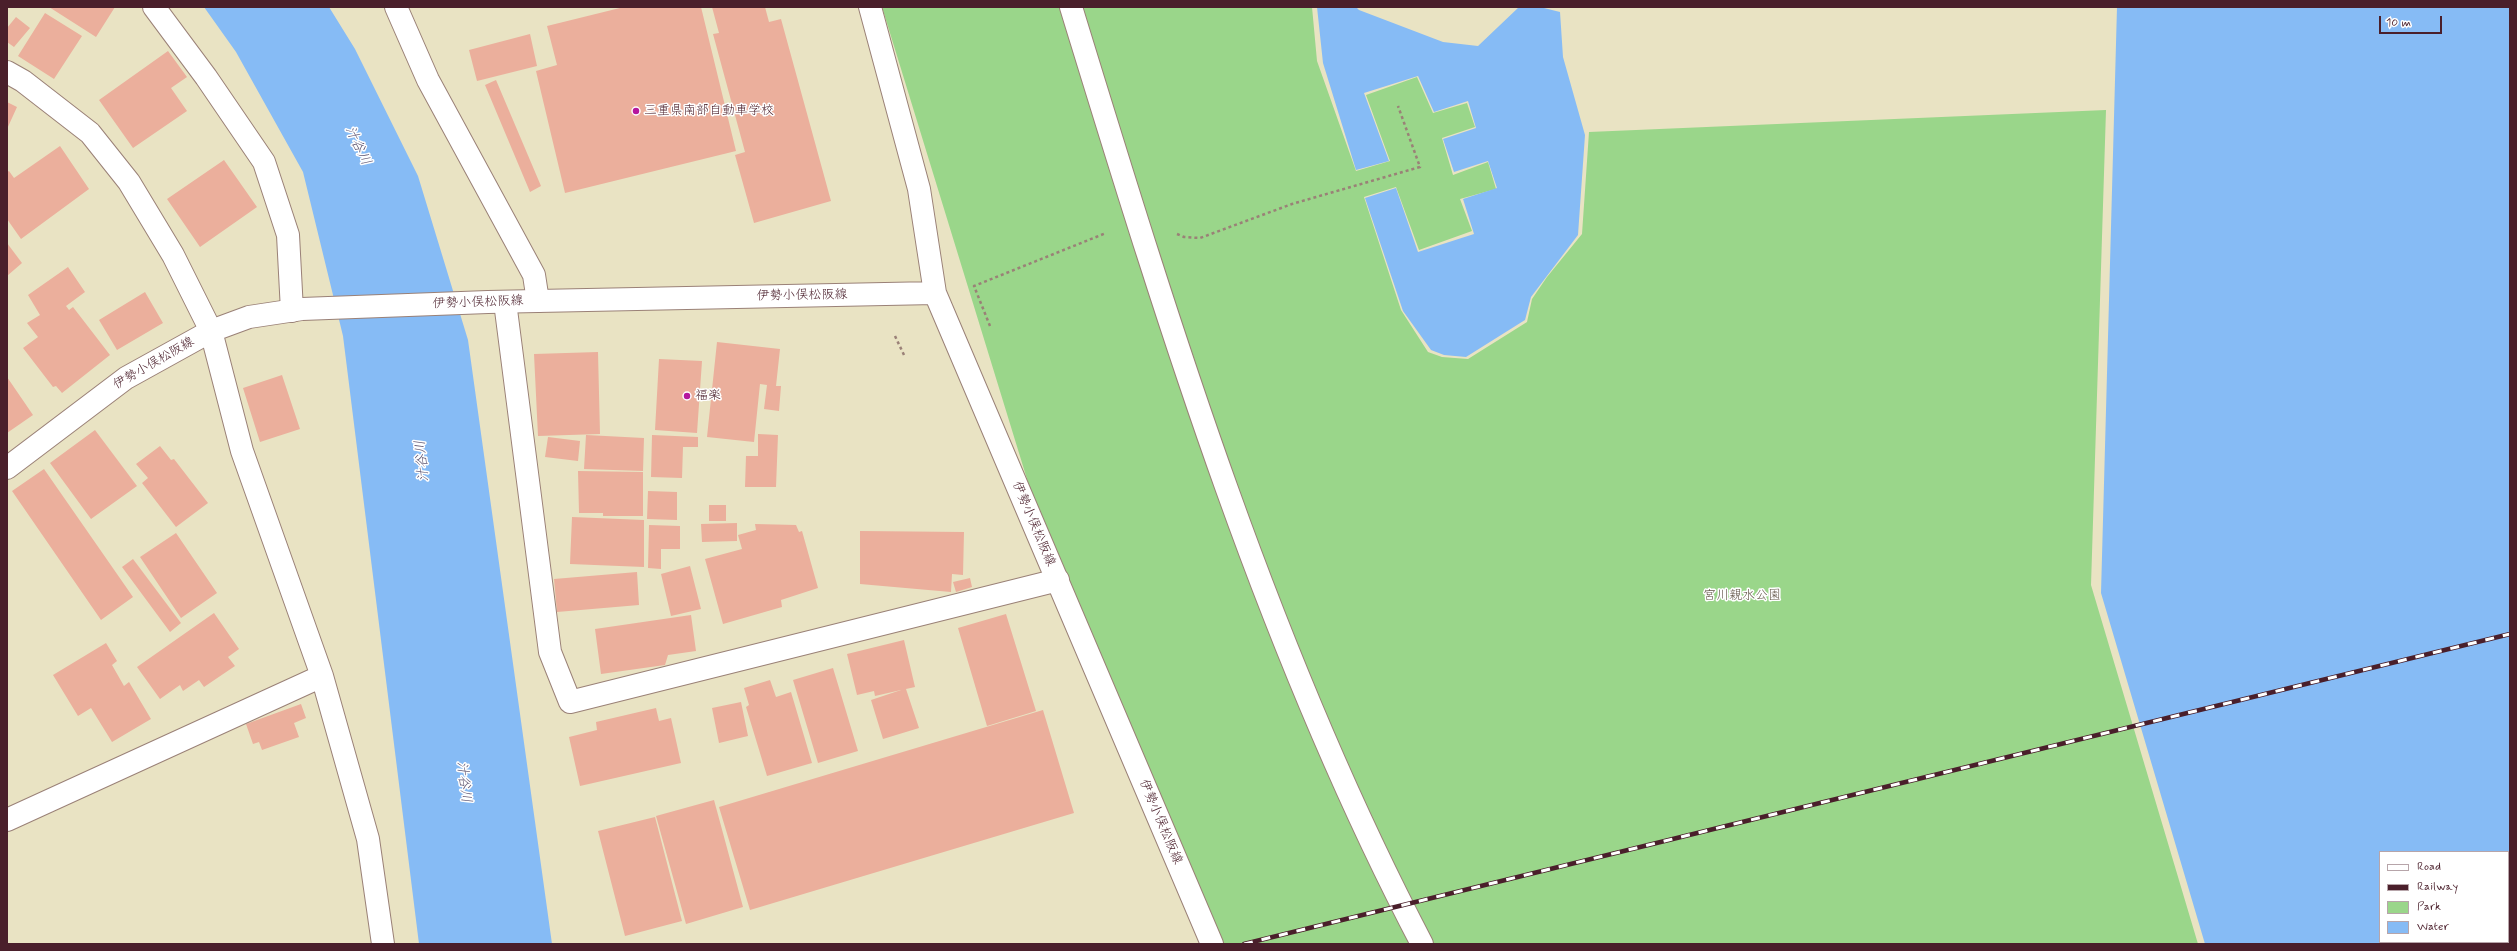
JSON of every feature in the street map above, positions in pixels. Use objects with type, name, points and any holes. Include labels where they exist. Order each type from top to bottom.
[{"type":"street","points":[[154,7],[206,76],[264,162],[288,235],[297,310]]},
{"type":"street","points":[[396,7],[428,80],[534,275],[538,301]]},
{"type":"street","points":[[870,7],[919,189],[936,293]]},
{"type":"street","points":[[1071,7],[1138,224],[1235,509],[1286,648],[1382,865],[1422,944]]},
{"type":"street","points":[[7,72],[24,81],[90,134],[129,182],[173,255],[211,331],[242,451],[322,676],[368,839],[383,944]]},
{"type":"street","name":"伊勢小俣松阪線","points":[[7,468],[126,378],[211,331],[249,317],[297,310],[496,302],[936,293],[1212,944]]},
{"type":"street","points":[[496,302],[550,652],[570,702],[1058,580]]},
{"type":"street","points":[[7,820],[322,676]]},
{"type":"path","points":[[990,326],[974,286],[1107,232],[1151,222],[1184,237],[1200,238],[1292,204],[1420,167],[1398,106]]},
{"type":"path","points":[[895,336],[904,355]]},
{"type":"green space","name":"宮川親水公園","points":[[882,7],[1312,7],[1317,61],[1356,171],[1390,161],[1366,95],[1417,77],[1433,113],[1467,103],[1475,127],[1442,138],[1453,175],[1488,162],[1496,189],[1460,199],[1472,231],[1419,250],[1396,187],[1364,197],[1401,310],[1428,352],[1442,357],[1468,359],[1527,322],[1532,299],[1547,277],[1582,234],[1589,132],[2106,110],[2091,585],[2198,944],[1212,944],[1058,580]]},
{"type":"water","name":"汁谷川","points":[[204,7],[329,7],[355,49],[418,176],[468,340],[552,944],[419,944],[343,336],[303,172],[236,52]]},
{"type":"water","points":[[1317,7],[1356,7],[1359,10],[1443,42],[1478,46],[1519,7],[1540,7],[1560,12],[1563,57],[1585,135],[1578,235],[1531,297],[1525,320],[1466,357],[1444,355],[1431,350],[1403,311],[1365,198],[1396,188],[1418,252],[1474,234],[1463,199],[1497,188],[1488,161],[1454,172],[1443,139],[1476,128],[1468,101],[1434,112],[1418,76],[1364,93],[1389,161],[1356,170],[1323,63]]},
{"type":"water","points":[[2117,7],[2510,7],[2510,944],[2205,944],[2101,593]]},
{"type":"building","points":[[49,7],[115,7],[96,37]]},
{"type":"building","name":"三重県南部自動車学校","points":[[624,7],[701,7],[736,151],[565,193],[536,71],[557,65],[547,26]]},
{"type":"building","points":[[712,7],[765,7],[769,22],[781,19],[831,201],[754,223],[735,155],[745,152],[713,34],[719,33]]},
{"type":"building","points":[[45,13],[82,36],[54,79],[18,56]]},
{"type":"building","points":[[16,17],[30,28],[14,47],[7,42],[7,28]]},
{"type":"building","points":[[530,34],[537,66],[477,81],[469,50]]},
{"type":"building","points":[[168,51],[187,77],[171,88],[187,111],[133,148],[99,100]]},
{"type":"building","points":[[496,80],[541,186],[530,192],[485,85]]},
{"type":"building","points":[[7,102],[17,107],[7,129]]},
{"type":"building","points":[[60,146],[89,189],[21,239],[7,219],[7,172],[9,171],[14,178]]},
{"type":"building","points":[[224,160],[257,207],[200,247],[167,199]]},
{"type":"building","points":[[7,243],[22,263],[7,276]]},
{"type":"building","points":[[68,267],[85,292],[66,306],[69,310],[73,307],[110,355],[62,393],[56,386],[53,387],[23,348],[38,337],[27,323],[40,315],[28,295]]},
{"type":"building","points":[[145,292],[163,323],[117,350],[99,320]]},
{"type":"building","points":[[717,342],[780,349],[776,386],[781,386],[779,411],[764,409],[767,385],[760,384],[754,442],[707,437]]},
{"type":"building","points":[[598,352],[600,434],[538,436],[534,354]]},
{"type":"building","points":[[659,359],[702,361],[697,433],[655,430]]},
{"type":"building","points":[[282,375],[300,429],[260,442],[243,388]]},
{"type":"building","points":[[7,377],[33,415],[7,433]]},
{"type":"building","points":[[95,430],[137,486],[91,519],[50,463]]},
{"type":"building","points":[[758,434],[778,435],[776,487],[745,487],[746,456],[758,456]]},
{"type":"building","points":[[586,435],[644,438],[643,471],[584,469]]},
{"type":"building","points":[[652,435],[698,437],[698,447],[683,447],[682,478],[651,477]]},
{"type":"building","points":[[548,437],[580,441],[578,461],[545,457]]},
{"type":"building","points":[[160,446],[171,460],[174,459],[208,503],[176,527],[142,483],[148,478],[136,464]]},
{"type":"building","points":[[44,469],[133,597],[101,620],[12,491]]},
{"type":"building","points":[[578,471],[643,472],[643,516],[603,516],[603,513],[579,513]]},
{"type":"building","points":[[648,491],[677,492],[677,520],[647,519]]},
{"type":"building","points":[[709,505],[726,505],[726,521],[709,521]]},
{"type":"building","points":[[572,517],[644,520],[644,567],[570,564]]},
{"type":"building","points":[[737,523],[737,541],[702,542],[701,524]]},
{"type":"building","points":[[755,524],[796,525],[799,532],[802,531],[818,588],[781,600],[782,607],[723,624],[705,559],[742,549],[738,535],[756,530]]},
{"type":"building","points":[[649,525],[680,526],[680,549],[661,549],[661,569],[648,568]]},
{"type":"building","points":[[860,531],[964,532],[963,575],[952,574],[951,592],[860,584]]},
{"type":"building","points":[[176,533],[217,593],[181,618],[140,557]]},
{"type":"building","points":[[133,559],[181,623],[170,632],[122,567]]},
{"type":"building","points":[[690,566],[701,609],[671,616],[661,574]]},
{"type":"building","points":[[637,572],[639,605],[557,612],[554,579]]},
{"type":"building","points":[[970,578],[972,587],[956,592],[953,582]]},
{"type":"building","points":[[214,613],[239,649],[228,657],[235,666],[204,687],[199,680],[183,691],[180,685],[160,699],[137,667]]},
{"type":"building","points":[[1006,614],[1036,711],[987,726],[958,628]]},
{"type":"building","points":[[691,615],[696,651],[668,655],[665,665],[601,674],[595,629]]},
{"type":"building","points":[[904,640],[915,687],[906,689],[919,728],[883,739],[871,700],[901,690],[875,696],[874,691],[857,695],[847,654]]},
{"type":"building","points":[[106,643],[117,661],[112,665],[124,686],[129,682],[151,719],[112,742],[91,708],[78,716],[53,675]]},
{"type":"building","points":[[833,668],[858,751],[818,763],[793,680]]},
{"type":"building","points":[[770,680],[776,697],[791,692],[812,763],[767,776],[746,707],[749,705],[744,688]]},
{"type":"building","points":[[741,702],[748,736],[719,743],[712,708]]},
{"type":"building","points":[[301,704],[306,718],[294,723],[299,737],[262,750],[259,742],[253,744],[246,724]]},
{"type":"building","points":[[656,708],[659,721],[671,718],[681,763],[580,786],[569,737],[597,730],[596,722]]},
{"type":"building","points":[[1043,710],[1074,813],[750,910],[719,807]]},
{"type":"building","points":[[714,800],[743,907],[686,924],[656,816]]},
{"type":"building","points":[[655,817],[682,921],[625,936],[598,831]]},
{"type":"railway","points":[[1244,944],[2510,634]]},
{"type":"place","name":"三重県南部自動車学校","points":[[636,111]]},
{"type":"place","name":"福楽","points":[[687,396]]}]
